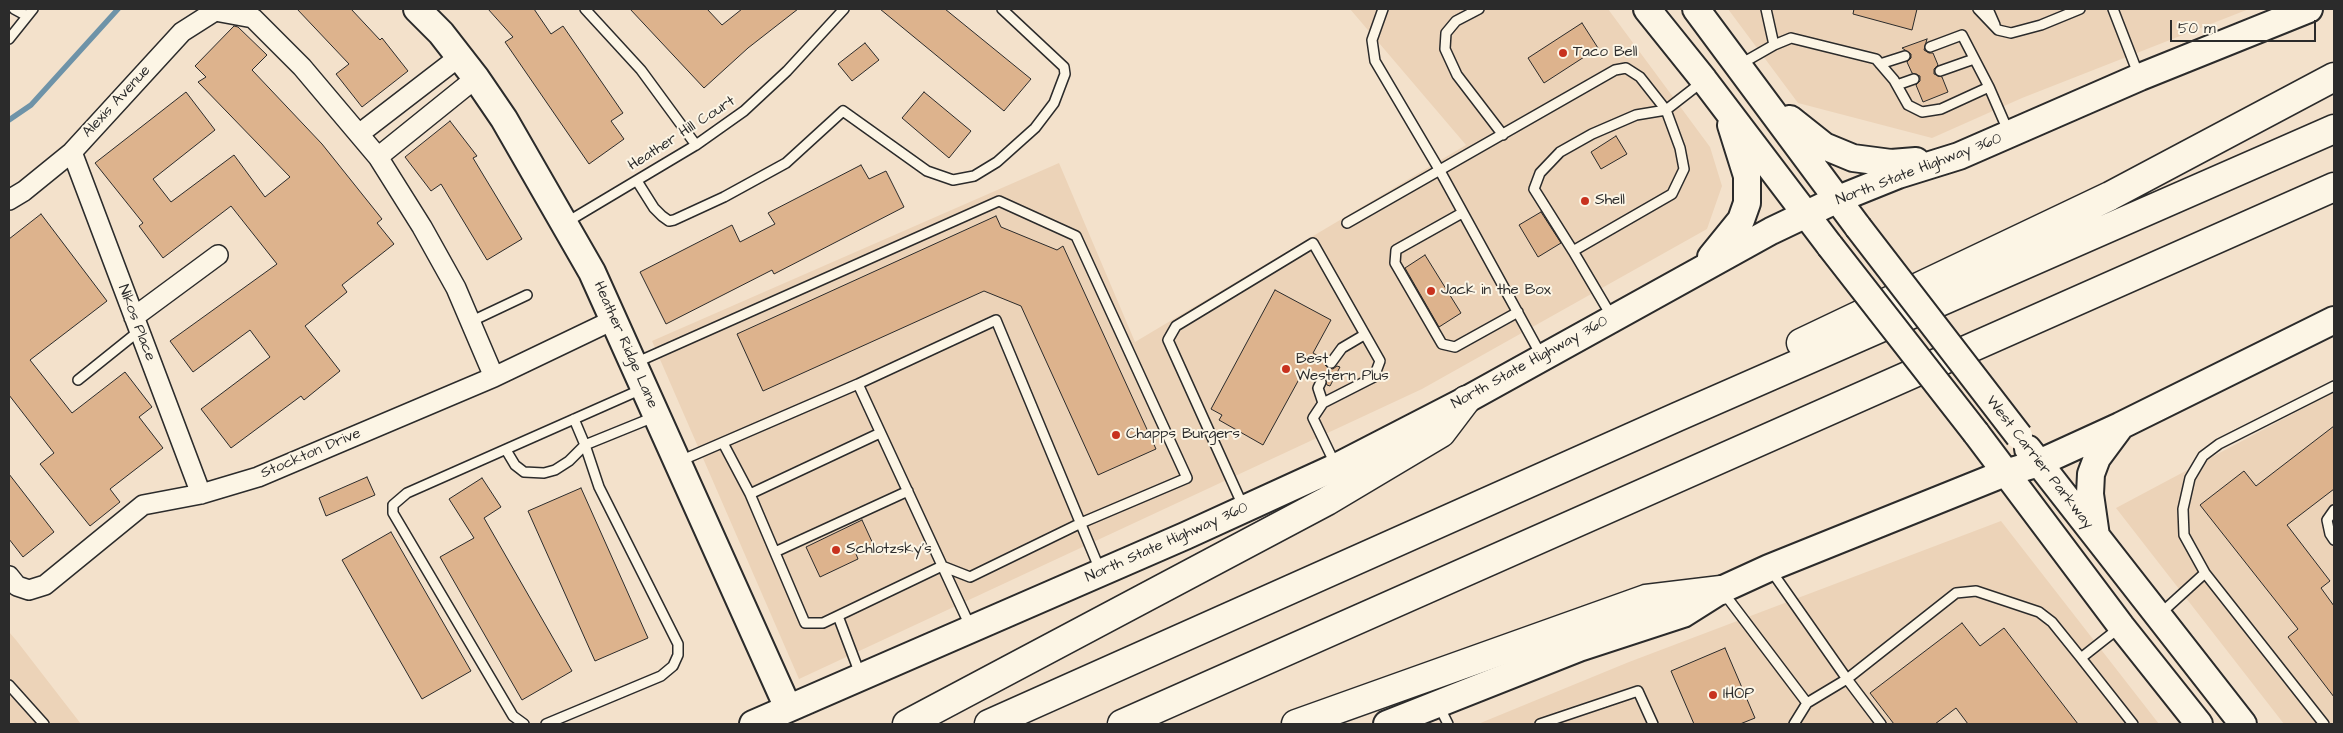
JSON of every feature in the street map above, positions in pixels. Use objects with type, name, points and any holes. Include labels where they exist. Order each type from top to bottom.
[{"type":"highway","points":[[1677,417],[1729,378],[2110,196],[2334,77]]},
{"type":"highway","points":[[989,724],[1677,417],[2334,129]]},
{"type":"highway","points":[[1122,724],[2334,187]]},
{"type":"highway","points":[[908,724],[1327,501],[1442,433],[1466,400]]},
{"type":"highway","points":[[1296,724],[1646,599],[1721,590]]},
{"type":"main road","name":"Heather Ridge Lane","points":[[417,9],[476,78],[504,119],[566,223],[592,272],[788,708]]},
{"type":"main road","name":"West Carrier Parkway","points":[[1647,9],[1808,214],[1830,246],[1976,434],[2121,626],[2199,724]]},
{"type":"main road","points":[[1696,9],[1755,86],[1800,129],[1824,146],[1853,158],[1891,164],[1959,156]]},
{"type":"main road","name":"North State Highway 360","points":[[752,724],[1336,467],[1466,400],[1772,231],[1836,200],[1898,175],[1959,156],[2140,77],[2309,9]]},
{"type":"main road","name":"West Carrier Parkway","points":[[1755,86],[1836,200],[2038,463],[2243,724]]},
{"type":"main road","points":[[1699,270],[1726,241],[1741,220],[1747,203],[1747,176],[1725,108]]},
{"type":"main road","points":[[1387,724],[1443,714],[1578,648],[1683,614],[1721,590],[1770,568],[2005,473],[2038,463],[2120,426],[2334,320]]},
{"type":"main road","points":[[2096,537],[2090,494],[2091,474],[2097,458],[2120,426]]},
{"type":"street","name":"Alexis Avenue","points":[[9,200],[24,191],[72,152],[182,32],[215,11],[253,18],[302,67],[359,134]]},
{"type":"street","points":[[459,57],[359,134],[378,157],[421,224],[472,321],[494,377]]},
{"type":"street","points":[[378,157],[476,78]]},
{"type":"street","name":"Nikos Place","points":[[72,152],[201,494]]},
{"type":"street","points":[[137,324],[218,255]]},
{"type":"street","name":"Stockton Drive","points":[[13,581],[29,590],[45,585],[143,505],[201,494],[258,476],[494,377],[613,320]]},
{"type":"lane","points":[[9,39],[30,12],[14,9]]},
{"type":"lane","points":[[585,9],[641,70],[696,145]]},
{"type":"lane","name":"Heather Hill Court","points":[[566,223],[696,145],[751,104],[787,71],[844,9]]},
{"type":"lane","points":[[637,180],[654,208],[669,221],[674,220],[724,197],[786,163],[843,111],[927,171],[953,180],[974,176],[997,162],[1035,128],[1054,103],[1065,74],[1064,67],[1002,9]]},
{"type":"lane","points":[[1383,9],[1372,40],[1374,61],[1440,171],[1543,357]]},
{"type":"lane","points":[[1479,9],[1456,21],[1446,33],[1445,49],[1456,75],[1503,135]]},
{"type":"lane","points":[[1766,9],[1774,45]]},
{"type":"lane","points":[[1978,9],[1998,30],[2011,33],[2041,25],[2075,10]]},
{"type":"lane","points":[[1988,9],[1998,30]]},
{"type":"lane","points":[[2113,9],[2140,77]]},
{"type":"lane","points":[[1930,47],[1962,36],[1989,87],[2010,135]]},
{"type":"lane","points":[[1739,65],[1774,45],[1791,38],[1876,59],[1897,85],[1908,105],[1922,112],[1941,109],[1989,87]]},
{"type":"lane","points":[[1880,64],[1905,56]]},
{"type":"lane","points":[[1940,71],[1974,59]]},
{"type":"lane","points":[[1347,223],[1615,70],[1626,68],[1640,77],[1666,110],[1680,148],[1684,169],[1672,194],[1573,251]]},
{"type":"lane","points":[[1897,85],[1914,79]]},
{"type":"lane","points":[[1612,318],[1534,189],[1540,173],[1560,152],[1592,134],[1636,115],[1666,110],[1704,80]]},
{"type":"lane","points":[[633,364],[999,202],[1076,236],[1187,478],[1081,523],[970,577],[942,566],[823,623],[805,623],[750,494],[723,443]]},
{"type":"lane","points":[[1462,213],[1396,250],[1394,263],[1442,344],[1456,347],[1518,312]]},
{"type":"lane","points":[[1244,509],[1168,340],[1176,326],[1313,243],[1380,361],[1374,376],[1322,403],[1313,418],[1336,467]]},
{"type":"lane","points":[[472,321],[527,295]]},
{"type":"lane","points":[[678,462],[858,384],[996,320],[1101,572]]},
{"type":"lane","points":[[78,380],[137,324]]},
{"type":"lane","points":[[1331,362],[1342,348],[1364,335]]},
{"type":"lane","points":[[1321,382],[1318,388],[1322,403]]},
{"type":"lane","points":[[858,384],[972,628]]},
{"type":"lane","points":[[2324,724],[2205,573],[2184,535],[2183,509],[2190,478],[2203,456],[2218,444],[2334,386]]},
{"type":"lane","points":[[524,724],[513,716],[393,513],[393,505],[407,493],[644,388]]},
{"type":"lane","points":[[506,450],[515,465],[524,472],[535,475],[555,470],[569,461],[585,445],[656,416]]},
{"type":"lane","points":[[546,724],[661,676],[673,666],[678,655],[678,644],[599,487],[585,445],[574,420]]},
{"type":"lane","points":[[750,494],[880,433]]},
{"type":"lane","points":[[775,552],[908,491]]},
{"type":"lane","points":[[2334,510],[2327,520],[2330,534],[2334,540]]},
{"type":"lane","points":[[1770,568],[1847,679],[1881,724]]},
{"type":"lane","points":[[2159,615],[2205,573]]},
{"type":"lane","points":[[1721,590],[1807,703]]},
{"type":"lane","points":[[1794,724],[1807,703],[1847,679],[1956,593],[1966,591],[1976,591],[2039,612],[2052,622],[2133,724]]},
{"type":"lane","points":[[838,616],[860,676]]},
{"type":"lane","points":[[2081,658],[2121,626]]},
{"type":"lane","points":[[9,686],[44,724]]},
{"type":"lane","points":[[1540,724],[1638,691],[1653,724]]},
{"type":"shaded area","points":[[1350,9],[1608,9],[1710,147],[1722,186],[1707,229],[1422,389],[799,679],[652,341],[1059,163],[1135,342],[1466,145]]},
{"type":"shaded area","points":[[1728,9],[2249,9],[2022,98],[1932,138],[1798,103]]},
{"type":"shaded area","points":[[2334,392],[2334,724],[2284,724],[2116,508]]},
{"type":"shaded area","points":[[2001,521],[2159,724],[1478,724],[1629,662]]},
{"type":"shaded area","points":[[9,632],[16,640],[81,724],[9,724]]},
{"type":"building","points":[[297,9],[351,9],[380,40],[382,38],[408,71],[362,107],[336,74],[349,64]]},
{"type":"building","points":[[488,9],[534,9],[551,34],[563,26],[623,113],[611,121],[624,139],[589,164],[505,42],[513,37]]},
{"type":"building","points":[[630,9],[707,9],[722,25],[742,9],[798,9],[748,48],[704,88]]},
{"type":"building","points":[[880,9],[945,9],[1031,79],[1004,111]]},
{"type":"building","points":[[1854,9],[1917,9],[1912,30],[1853,14]]},
{"type":"building","name":"Taco Bell","points":[[1582,23],[1598,48],[1544,83],[1528,58]]},
{"type":"building","points":[[234,26],[238,27],[267,55],[252,70],[322,144],[382,219],[377,223],[394,244],[342,285],[347,292],[305,326],[340,371],[304,400],[301,396],[231,448],[201,409],[270,357],[250,330],[193,372],[170,341],[277,264],[231,206],[163,258],[139,226],[143,223],[95,163],[186,92],[215,130],[153,179],[171,202],[234,155],[265,197],[290,177],[198,82],[206,77],[195,66]]},
{"type":"building","points":[[1927,39],[1924,50],[1933,53],[1938,65],[1934,69],[1934,74],[1942,77],[1948,92],[1923,102],[1916,85],[1920,81],[1920,76],[1912,73],[1907,62],[1911,58],[1911,54],[1902,48]]},
{"type":"building","points":[[865,43],[879,60],[852,81],[838,64]]},
{"type":"building","points":[[924,92],[971,131],[949,158],[902,118]]},
{"type":"building","points":[[450,121],[477,156],[473,158],[522,239],[487,260],[441,184],[431,191],[405,157]]},
{"type":"building","points":[[1616,136],[1627,154],[1601,169],[1591,152]]},
{"type":"building","points":[[861,165],[869,179],[886,171],[904,207],[774,274],[772,270],[666,324],[640,272],[732,225],[740,242],[775,224],[768,213]]},
{"type":"building","points":[[1541,212],[1561,243],[1538,257],[1519,225]]},
{"type":"building","points":[[41,214],[107,301],[30,360],[72,413],[125,372],[152,407],[139,417],[163,448],[110,489],[120,502],[90,526],[40,464],[54,453],[9,395],[9,239]]},
{"type":"building","points":[[996,216],[1001,227],[1057,250],[1063,246],[1156,449],[1098,475],[1021,306],[984,291],[763,391],[737,334]]},
{"type":"building","name":"Jack in the Box","points":[[1425,255],[1461,313],[1439,327],[1405,268]]},
{"type":"building","name":"Best Western Plus","points":[[1275,290],[1331,320],[1313,353],[1326,360],[1325,365],[1328,368],[1340,367],[1330,386],[1327,385],[1324,377],[1320,376],[1316,379],[1303,372],[1263,445],[1219,420],[1222,415],[1211,409]]},
{"type":"building","points":[[2334,426],[2334,489],[2287,525],[2330,581],[2321,588],[2334,606],[2334,697],[2288,637],[2298,629],[2200,505],[2244,471],[2256,486]]},
{"type":"building","points":[[9,474],[54,532],[23,557],[9,539]]},
{"type":"building","points":[[367,477],[375,495],[326,516],[319,498]]},
{"type":"building","points":[[482,478],[501,507],[484,518],[572,671],[522,700],[440,557],[474,538],[449,499]]},
{"type":"building","points":[[581,488],[648,638],[595,661],[528,511]]},
{"type":"building","name":"Schlotzsky's","points":[[862,520],[874,546],[856,554],[858,559],[820,577],[806,547]]},
{"type":"building","points":[[391,532],[471,671],[422,699],[342,560]]},
{"type":"building","points":[[1962,623],[1980,646],[2004,628],[2078,724],[1968,724],[1956,708],[1935,724],[1894,724],[1870,693]]},
{"type":"building","name":"IHOP","points":[[1725,648],[1755,718],[1740,724],[1694,724],[1671,671]]},
{"type":"waterway","points":[[9,120],[31,105],[118,9]]},
{"type":"place","name":"Taco Bell","points":[[1563,53]]},
{"type":"place","name":"Shell","points":[[1585,201]]},
{"type":"place","name":"Jack in the Box","points":[[1431,291]]},
{"type":"place","name":"Best Western Plus","points":[[1286,369]]},
{"type":"place","name":"Chapps Burgers","points":[[1116,435]]},
{"type":"place","name":"Schlotzsky's","points":[[836,550]]},
{"type":"place","name":"IHOP","points":[[1713,695]]}]
